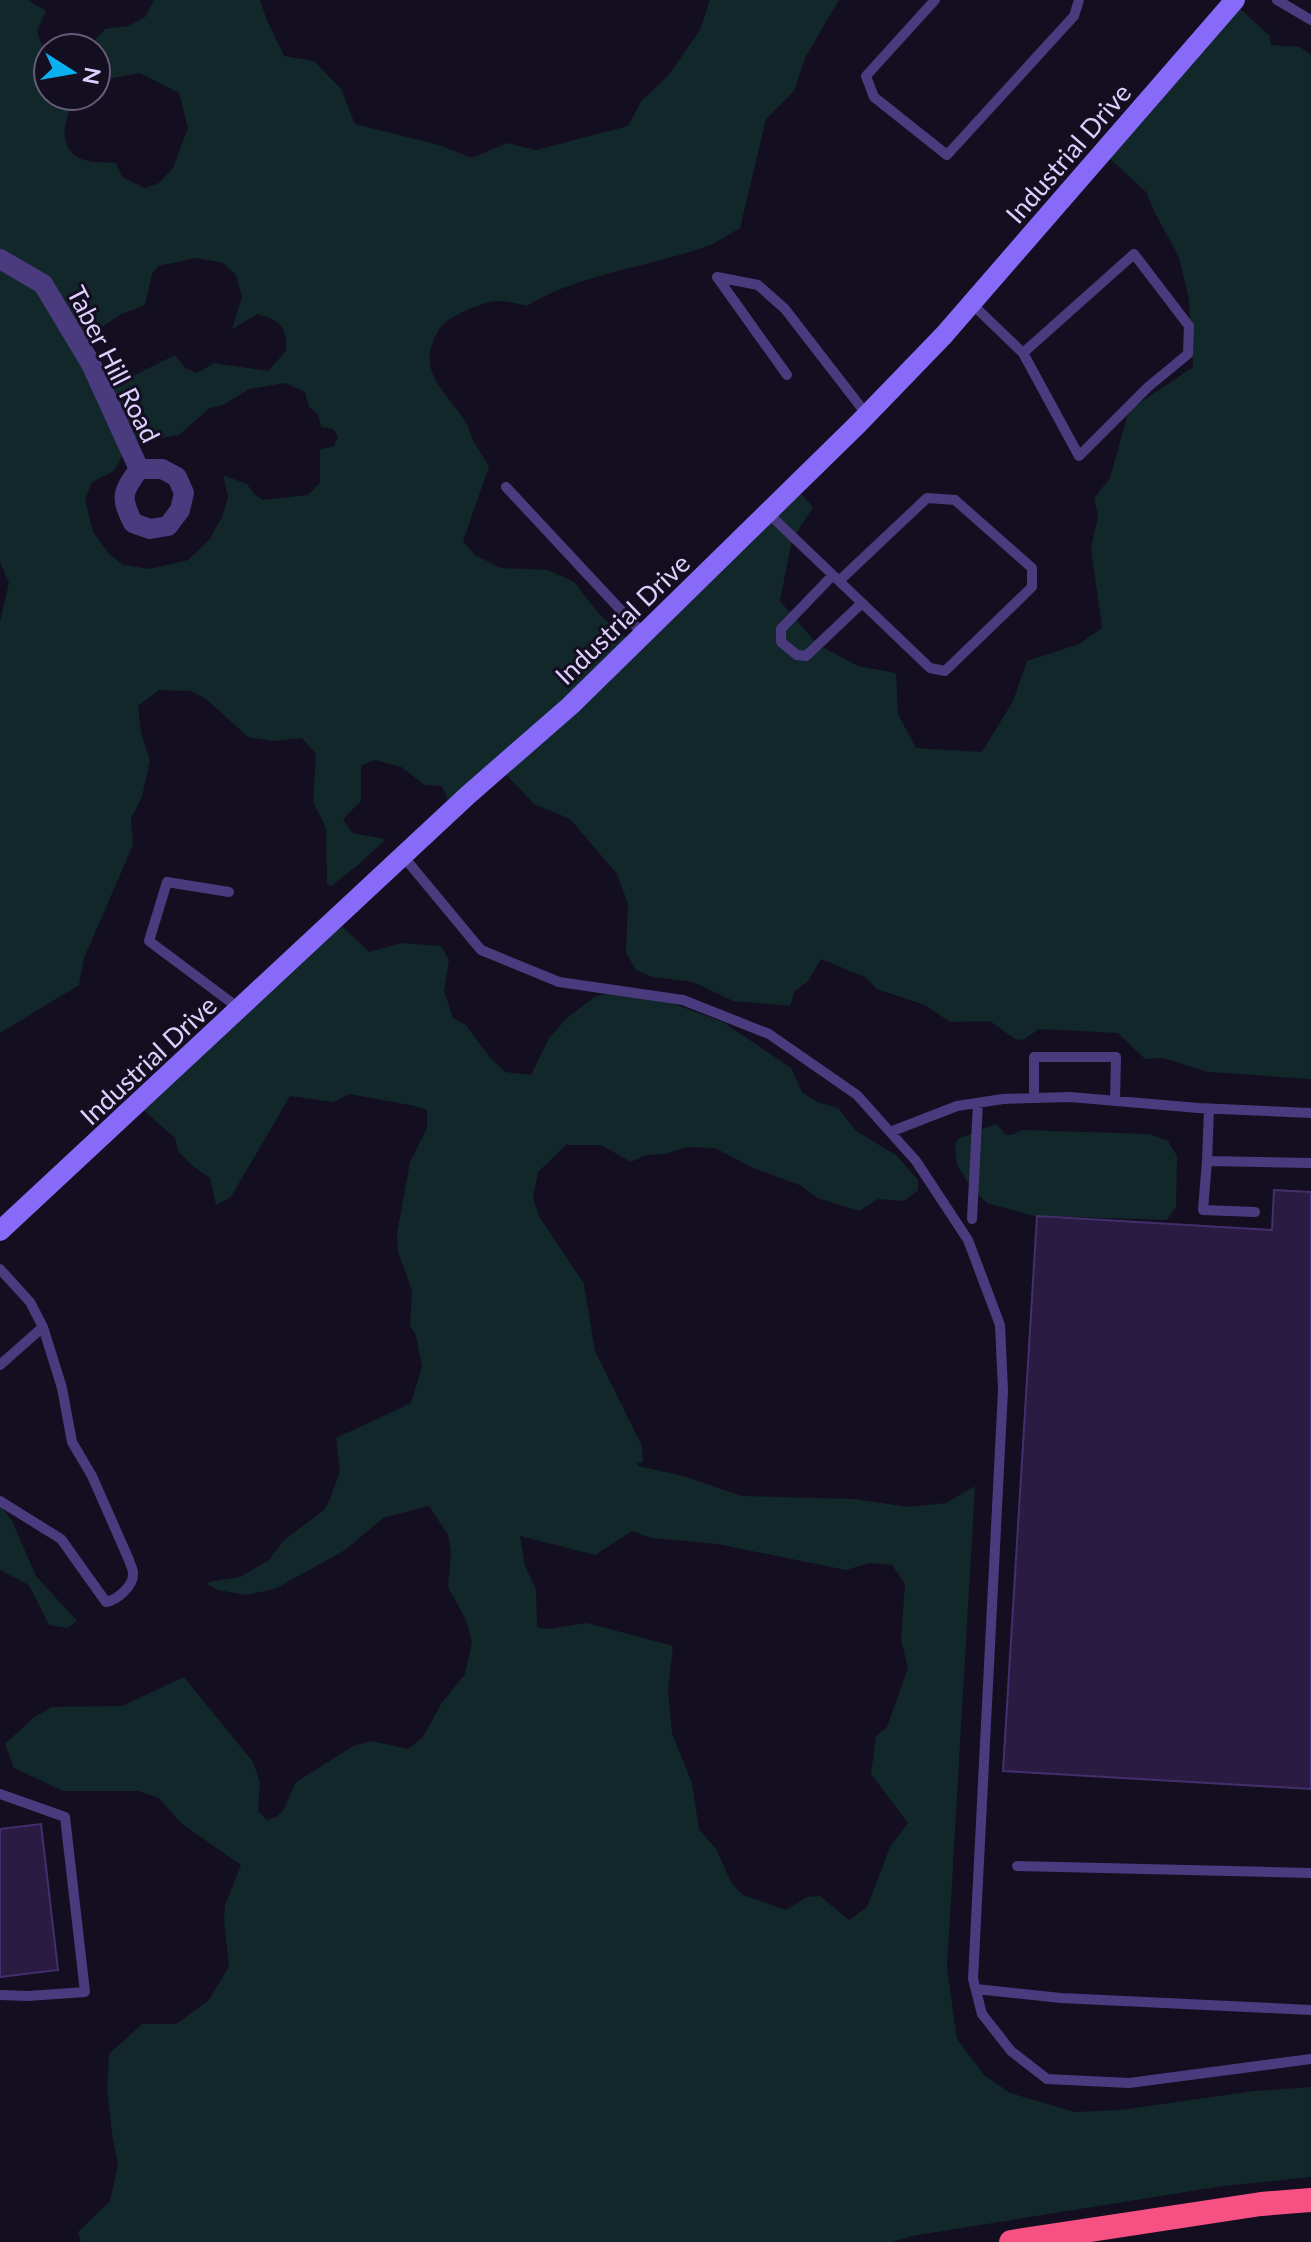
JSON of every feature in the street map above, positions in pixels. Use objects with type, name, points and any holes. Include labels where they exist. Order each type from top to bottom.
[{"type":"highway","points":[[1011,2242],[1261,2204],[1311,2200]]},
{"type":"street","name":"Industrial Drive","points":[[0,1231],[468,795],[570,706],[867,415],[971,303],[1235,0]]},
{"type":"street","name":"Taber Hill Road","points":[[0,259],[43,284],[91,364],[139,469]]},
{"type":"lane","points":[[935,0],[866,76],[874,97],[947,155],[1074,16],[1079,0]]},
{"type":"lane","points":[[1277,0],[1311,20]]},
{"type":"lane","points":[[971,303],[1023,353],[1079,456],[1148,387],[1188,354],[1189,326],[1134,254],[1023,353]]},
{"type":"lane","points":[[787,375],[717,277],[758,285],[785,309],[867,415]]},
{"type":"lane","points":[[506,487],[644,635]]},
{"type":"lane","points":[[768,513],[836,578],[930,668],[945,671],[1032,587],[1032,568],[955,500],[927,498],[836,578],[781,629],[781,642],[797,655],[806,656],[862,603]]},
{"type":"lane","points":[[403,856],[481,950],[559,982],[683,1000],[769,1034],[857,1095],[916,1161],[968,1240],[1000,1325],[1003,1390],[973,1979],[982,2014],[1011,2051],[1047,2079],[1129,2083],[1311,2059]]},
{"type":"lane","points":[[229,892],[167,882],[149,941],[240,1009]]},
{"type":"lane","points":[[1034,1098],[1034,1057],[1116,1057],[1115,1101]]},
{"type":"lane","points":[[890,1132],[957,1106],[1003,1099],[1070,1097],[1209,1109],[1311,1113]]},
{"type":"lane","points":[[972,1219],[978,1103]]},
{"type":"lane","points":[[1209,1109],[1203,1210],[1255,1212]]},
{"type":"lane","points":[[1207,1161],[1311,1163]]},
{"type":"lane","points":[[0,1269],[30,1302],[43,1327],[62,1388],[72,1442],[92,1476],[129,1560],[133,1574],[131,1583],[113,1600],[106,1602],[61,1539],[0,1501]]},
{"type":"lane","points":[[0,1365],[43,1327]]},
{"type":"lane","points":[[0,1794],[65,1817],[85,1992],[0,1995]]},
{"type":"lane","points":[[1017,1866],[1311,1873]]},
{"type":"lane","points":[[976,1989],[1061,1998],[1311,2010]]},
{"type":"green space","points":[[0,0],[28,0],[46,11],[37,32],[32,32],[32,112],[69,112],[65,137],[72,152],[87,161],[116,163],[122,177],[145,188],[159,183],[173,168],[188,128],[179,93],[140,73],[112,78],[112,32],[102,32],[128,26],[145,17],[154,0],[260,0],[284,56],[314,61],[341,89],[355,124],[439,145],[472,158],[507,143],[536,150],[628,126],[642,100],[667,77],[700,30],[710,0],[839,0],[805,58],[794,91],[766,119],[740,228],[707,246],[568,286],[526,306],[499,301],[486,303],[452,317],[440,329],[431,349],[432,370],[465,420],[489,467],[463,541],[475,555],[501,568],[548,570],[574,582],[600,615],[632,643],[796,488],[813,507],[792,540],[780,601],[817,644],[858,666],[896,673],[898,714],[916,748],[982,752],[1013,701],[1027,661],[1079,644],[1102,628],[1091,548],[1098,516],[1094,498],[1110,478],[1129,410],[1193,367],[1189,300],[1179,257],[1146,192],[1106,155],[1237,6],[1270,36],[1271,45],[1300,47],[1311,55],[1311,1079],[1208,1072],[1163,1058],[1145,1059],[1118,1033],[1039,1029],[1023,1040],[1015,1039],[990,1021],[950,1022],[925,1005],[877,989],[865,977],[821,959],[808,981],[795,991],[790,1006],[733,1001],[693,982],[652,977],[636,970],[626,953],[628,904],[617,874],[570,819],[534,804],[503,771],[453,813],[442,786],[425,785],[401,767],[375,760],[361,766],[361,801],[343,819],[352,833],[386,839],[331,886],[327,884],[326,828],[313,802],[316,754],[302,738],[272,741],[248,737],[205,698],[190,691],[159,690],[138,706],[141,733],[150,760],[142,797],[131,818],[133,845],[84,958],[79,985],[0,1033],[0,621],[9,583],[0,562]],"holes":[[[196,258],[223,263],[236,275],[242,297],[232,329],[258,314],[277,322],[284,330],[286,351],[268,371],[214,363],[197,373],[185,368],[175,355],[101,392],[79,342],[120,315],[145,305],[152,274],[158,266]],[[285,383],[305,392],[309,407],[318,414],[321,427],[333,429],[338,437],[333,447],[320,449],[320,483],[308,495],[262,500],[247,484],[223,475],[228,497],[222,517],[209,540],[188,560],[150,569],[124,565],[110,555],[93,532],[85,499],[92,482],[114,471],[129,443],[179,435],[210,408],[223,405],[249,389]]]},
{"type":"green space","points":[[341,925],[369,952],[402,943],[441,946],[449,960],[444,991],[453,1018],[466,1025],[491,1059],[506,1072],[531,1075],[549,1038],[567,1018],[596,996],[616,991],[655,997],[723,1022],[791,1068],[802,1092],[817,1102],[838,1108],[856,1131],[896,1155],[918,1180],[918,1190],[904,1201],[878,1199],[859,1211],[817,1198],[802,1186],[753,1168],[715,1148],[686,1147],[665,1154],[645,1155],[631,1162],[601,1145],[566,1145],[538,1172],[533,1198],[539,1216],[584,1284],[595,1351],[642,1446],[643,1462],[637,1463],[639,1466],[683,1476],[742,1496],[855,1499],[908,1507],[946,1503],[975,1486],[947,1968],[957,2039],[984,2075],[1010,2093],[1075,2112],[1120,2110],[1254,2091],[1311,2087],[1311,2177],[1223,2186],[912,2236],[892,2242],[81,2242],[78,2232],[110,2201],[118,2165],[107,2090],[109,2054],[142,2024],[176,2024],[209,2000],[229,1966],[225,1905],[241,1865],[182,1824],[159,1798],[138,1791],[63,1791],[14,1768],[5,1744],[33,1718],[52,1707],[122,1706],[184,1677],[253,1762],[260,1782],[258,1811],[267,1820],[283,1811],[296,1782],[355,1745],[372,1741],[408,1749],[423,1737],[441,1704],[465,1674],[472,1642],[466,1620],[448,1587],[451,1552],[448,1535],[429,1506],[383,1518],[345,1550],[275,1589],[246,1595],[218,1590],[207,1584],[240,1577],[269,1560],[283,1541],[324,1510],[340,1471],[336,1438],[411,1403],[422,1367],[416,1336],[410,1325],[412,1290],[398,1252],[397,1234],[410,1162],[427,1128],[427,1110],[349,1094],[333,1102],[290,1096],[231,1197],[216,1205],[210,1178],[178,1151],[175,1138],[141,1108]],"holes":[[[632,1531],[651,1538],[717,1544],[846,1570],[870,1563],[892,1565],[905,1584],[901,1640],[908,1668],[887,1727],[876,1736],[871,1774],[908,1823],[890,1847],[867,1907],[849,1920],[820,1896],[807,1897],[786,1910],[743,1895],[732,1884],[716,1849],[699,1829],[692,1783],[672,1733],[668,1690],[673,1646],[587,1623],[547,1629],[537,1627],[536,1589],[525,1566],[520,1536],[595,1555]]]},
{"type":"green space","points":[[996,1124],[1006,1135],[1022,1130],[1150,1134],[1168,1141],[1177,1156],[1176,1207],[1167,1220],[1034,1216],[987,1203],[972,1189],[957,1165],[955,1145],[958,1139]]},
{"type":"green space","points":[[0,1505],[12,1521],[36,1576],[77,1621],[67,1628],[49,1625],[29,1585],[0,1570]]},
{"type":"building","points":[[1274,1190],[1311,1192],[1311,1789],[1003,1771],[1037,1216],[1272,1230]]},
{"type":"building","points":[[41,1824],[58,1970],[0,1977],[0,1829]]}]
